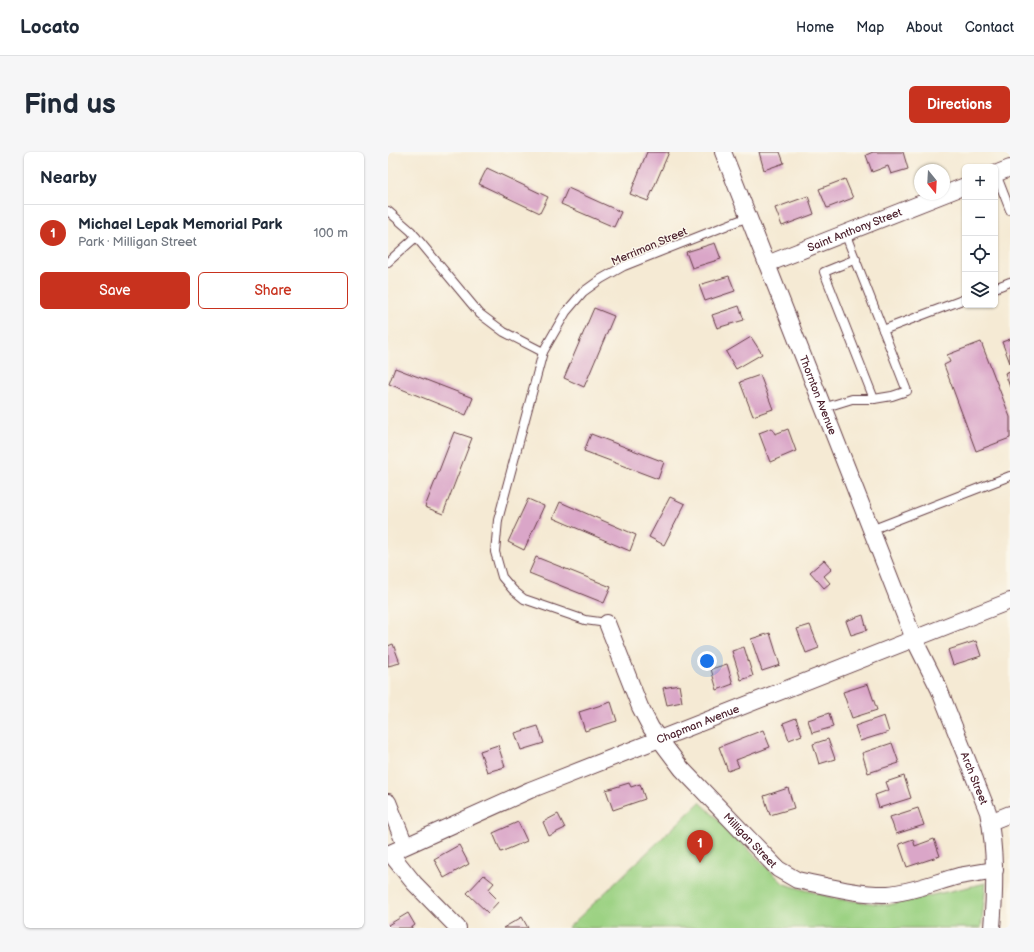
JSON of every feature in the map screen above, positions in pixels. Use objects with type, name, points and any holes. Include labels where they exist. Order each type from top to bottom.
[{"type":"street","name":"Thornton Avenue","points":[[723,152],[914,639]]},
{"type":"street","name":"Saint Anthony Street","points":[[767,264],[962,187]]},
{"type":"street","name":"Chapman Avenue","points":[[389,853],[530,790],[658,738],[1010,601]]},
{"type":"street","name":"Milligan Street","points":[[608,623],[640,707],[658,738],[682,770],[778,869],[798,880],[872,894],[888,894],[913,890],[959,876],[995,870]]},
{"type":"street","name":"Arch Street","points":[[914,639],[938,689],[988,812],[995,870],[992,928]]},
{"type":"street","points":[[388,802],[405,845]]},
{"type":"street","points":[[990,822],[1010,814]]},
{"type":"street","points":[[389,853],[414,883],[458,928]]},
{"type":"lane","points":[[1000,172],[1010,210]]},
{"type":"lane","points":[[388,211],[416,237],[480,314],[504,332],[543,352]]},
{"type":"lane","name":"Merriman Street","points":[[608,623],[585,620],[524,599],[513,590],[502,577],[495,552],[498,520],[543,352],[566,312],[583,292],[601,279],[624,266],[748,217]]},
{"type":"lane","points":[[823,408],[852,399],[874,399],[892,396],[907,391],[845,232]]},
{"type":"lane","points":[[388,262],[416,237]]},
{"type":"lane","points":[[856,259],[824,272],[874,399]]},
{"type":"lane","points":[[998,287],[1010,282]]},
{"type":"lane","points":[[883,330],[962,300]]},
{"type":"lane","points":[[871,530],[1010,476]]},
{"type":"green space","points":[[700,802],[784,884],[837,899],[888,905],[986,883],[981,928],[568,928]]},
{"type":"building","points":[[647,152],[669,152],[648,201],[630,194]]},
{"type":"building","points":[[759,152],[780,152],[784,163],[764,170]]},
{"type":"building","points":[[873,152],[903,152],[908,169],[891,174],[888,166],[872,172],[866,155]]},
{"type":"building","points":[[487,168],[548,197],[540,213],[479,184]]},
{"type":"building","points":[[845,179],[853,198],[827,208],[819,189]]},
{"type":"building","points":[[568,188],[621,212],[614,227],[561,204]]},
{"type":"building","points":[[808,196],[814,214],[782,226],[775,208]]},
{"type":"building","points":[[715,243],[721,259],[692,268],[686,252]]},
{"type":"building","points":[[729,276],[735,291],[705,301],[699,285]]},
{"type":"building","points":[[739,306],[744,320],[717,328],[712,315]]},
{"type":"building","points":[[594,308],[614,316],[584,387],[564,378]]},
{"type":"building","points":[[751,337],[762,354],[736,369],[726,352]]},
{"type":"building","points":[[1010,339],[1010,363],[1002,342]]},
{"type":"building","points":[[981,342],[1010,417],[1010,438],[976,451],[944,365],[950,362],[947,355]]},
{"type":"building","points":[[395,368],[473,398],[466,415],[389,384]]},
{"type":"building","points":[[1010,371],[1010,387],[1005,373]]},
{"type":"building","points":[[760,375],[773,409],[753,416],[740,382]]},
{"type":"building","points":[[772,428],[775,434],[788,429],[796,451],[770,462],[759,433]]},
{"type":"building","points":[[454,432],[472,438],[443,514],[425,507]]},
{"type":"building","points":[[591,434],[664,462],[658,479],[584,451]]},
{"type":"building","points":[[670,497],[685,504],[664,545],[649,537]]},
{"type":"building","points":[[528,499],[544,506],[524,550],[508,542]]},
{"type":"building","points":[[560,502],[636,535],[630,551],[553,518]]},
{"type":"building","points":[[536,557],[611,587],[604,603],[529,573]]},
{"type":"building","points":[[824,560],[832,569],[824,576],[830,583],[824,588],[810,572]]},
{"type":"building","points":[[863,615],[867,630],[851,635],[846,621]]},
{"type":"building","points":[[810,625],[819,648],[806,653],[797,629]]},
{"type":"building","points":[[770,633],[780,665],[762,671],[751,639]]},
{"type":"building","points":[[976,641],[981,656],[953,665],[948,650]]},
{"type":"building","points":[[393,644],[400,663],[388,666],[388,646]]},
{"type":"building","points":[[744,647],[753,676],[741,680],[732,651]]},
{"type":"building","points":[[727,664],[733,684],[717,690],[711,669]]},
{"type":"building","points":[[868,684],[877,710],[852,718],[843,692]]},
{"type":"building","points":[[679,685],[682,702],[667,705],[663,688]]},
{"type":"building","points":[[611,702],[617,721],[585,731],[579,712]]},
{"type":"building","points":[[829,713],[833,727],[812,733],[808,720]]},
{"type":"building","points":[[884,716],[889,732],[860,741],[855,726]]},
{"type":"building","points":[[796,718],[802,735],[789,740],[783,723]]},
{"type":"building","points":[[538,726],[544,743],[521,750],[515,733]]},
{"type":"building","points":[[763,730],[770,747],[736,760],[739,767],[728,771],[719,747]]},
{"type":"building","points":[[828,739],[835,759],[819,764],[813,744]]},
{"type":"building","points":[[892,743],[899,763],[868,773],[862,753]]},
{"type":"building","points":[[498,745],[505,767],[487,772],[480,751]]},
{"type":"building","points":[[904,776],[911,798],[879,808],[875,795],[889,790],[886,782]]},
{"type":"building","points":[[629,783],[631,787],[640,784],[645,799],[613,810],[606,790]]},
{"type":"building","points":[[788,788],[794,808],[770,815],[764,796]]},
{"type":"building","points":[[918,808],[924,825],[896,834],[890,817]]},
{"type":"building","points":[[558,814],[565,828],[549,836],[543,822]]},
{"type":"building","points":[[518,822],[527,841],[501,852],[493,833]]},
{"type":"building","points":[[913,839],[915,846],[934,839],[940,856],[907,867],[899,844]]},
{"type":"building","points":[[459,845],[469,864],[444,878],[434,859]]},
{"type":"building","points":[[484,875],[494,883],[488,890],[499,901],[488,913],[467,893]]},
{"type":"building","points":[[408,913],[415,925],[411,928],[388,928],[388,925]]},
{"type":"building","points":[[522,917],[528,928],[503,928]]},
{"type":"place","name":"Michael Lepak Memorial Park","points":[[700,863]]}]
